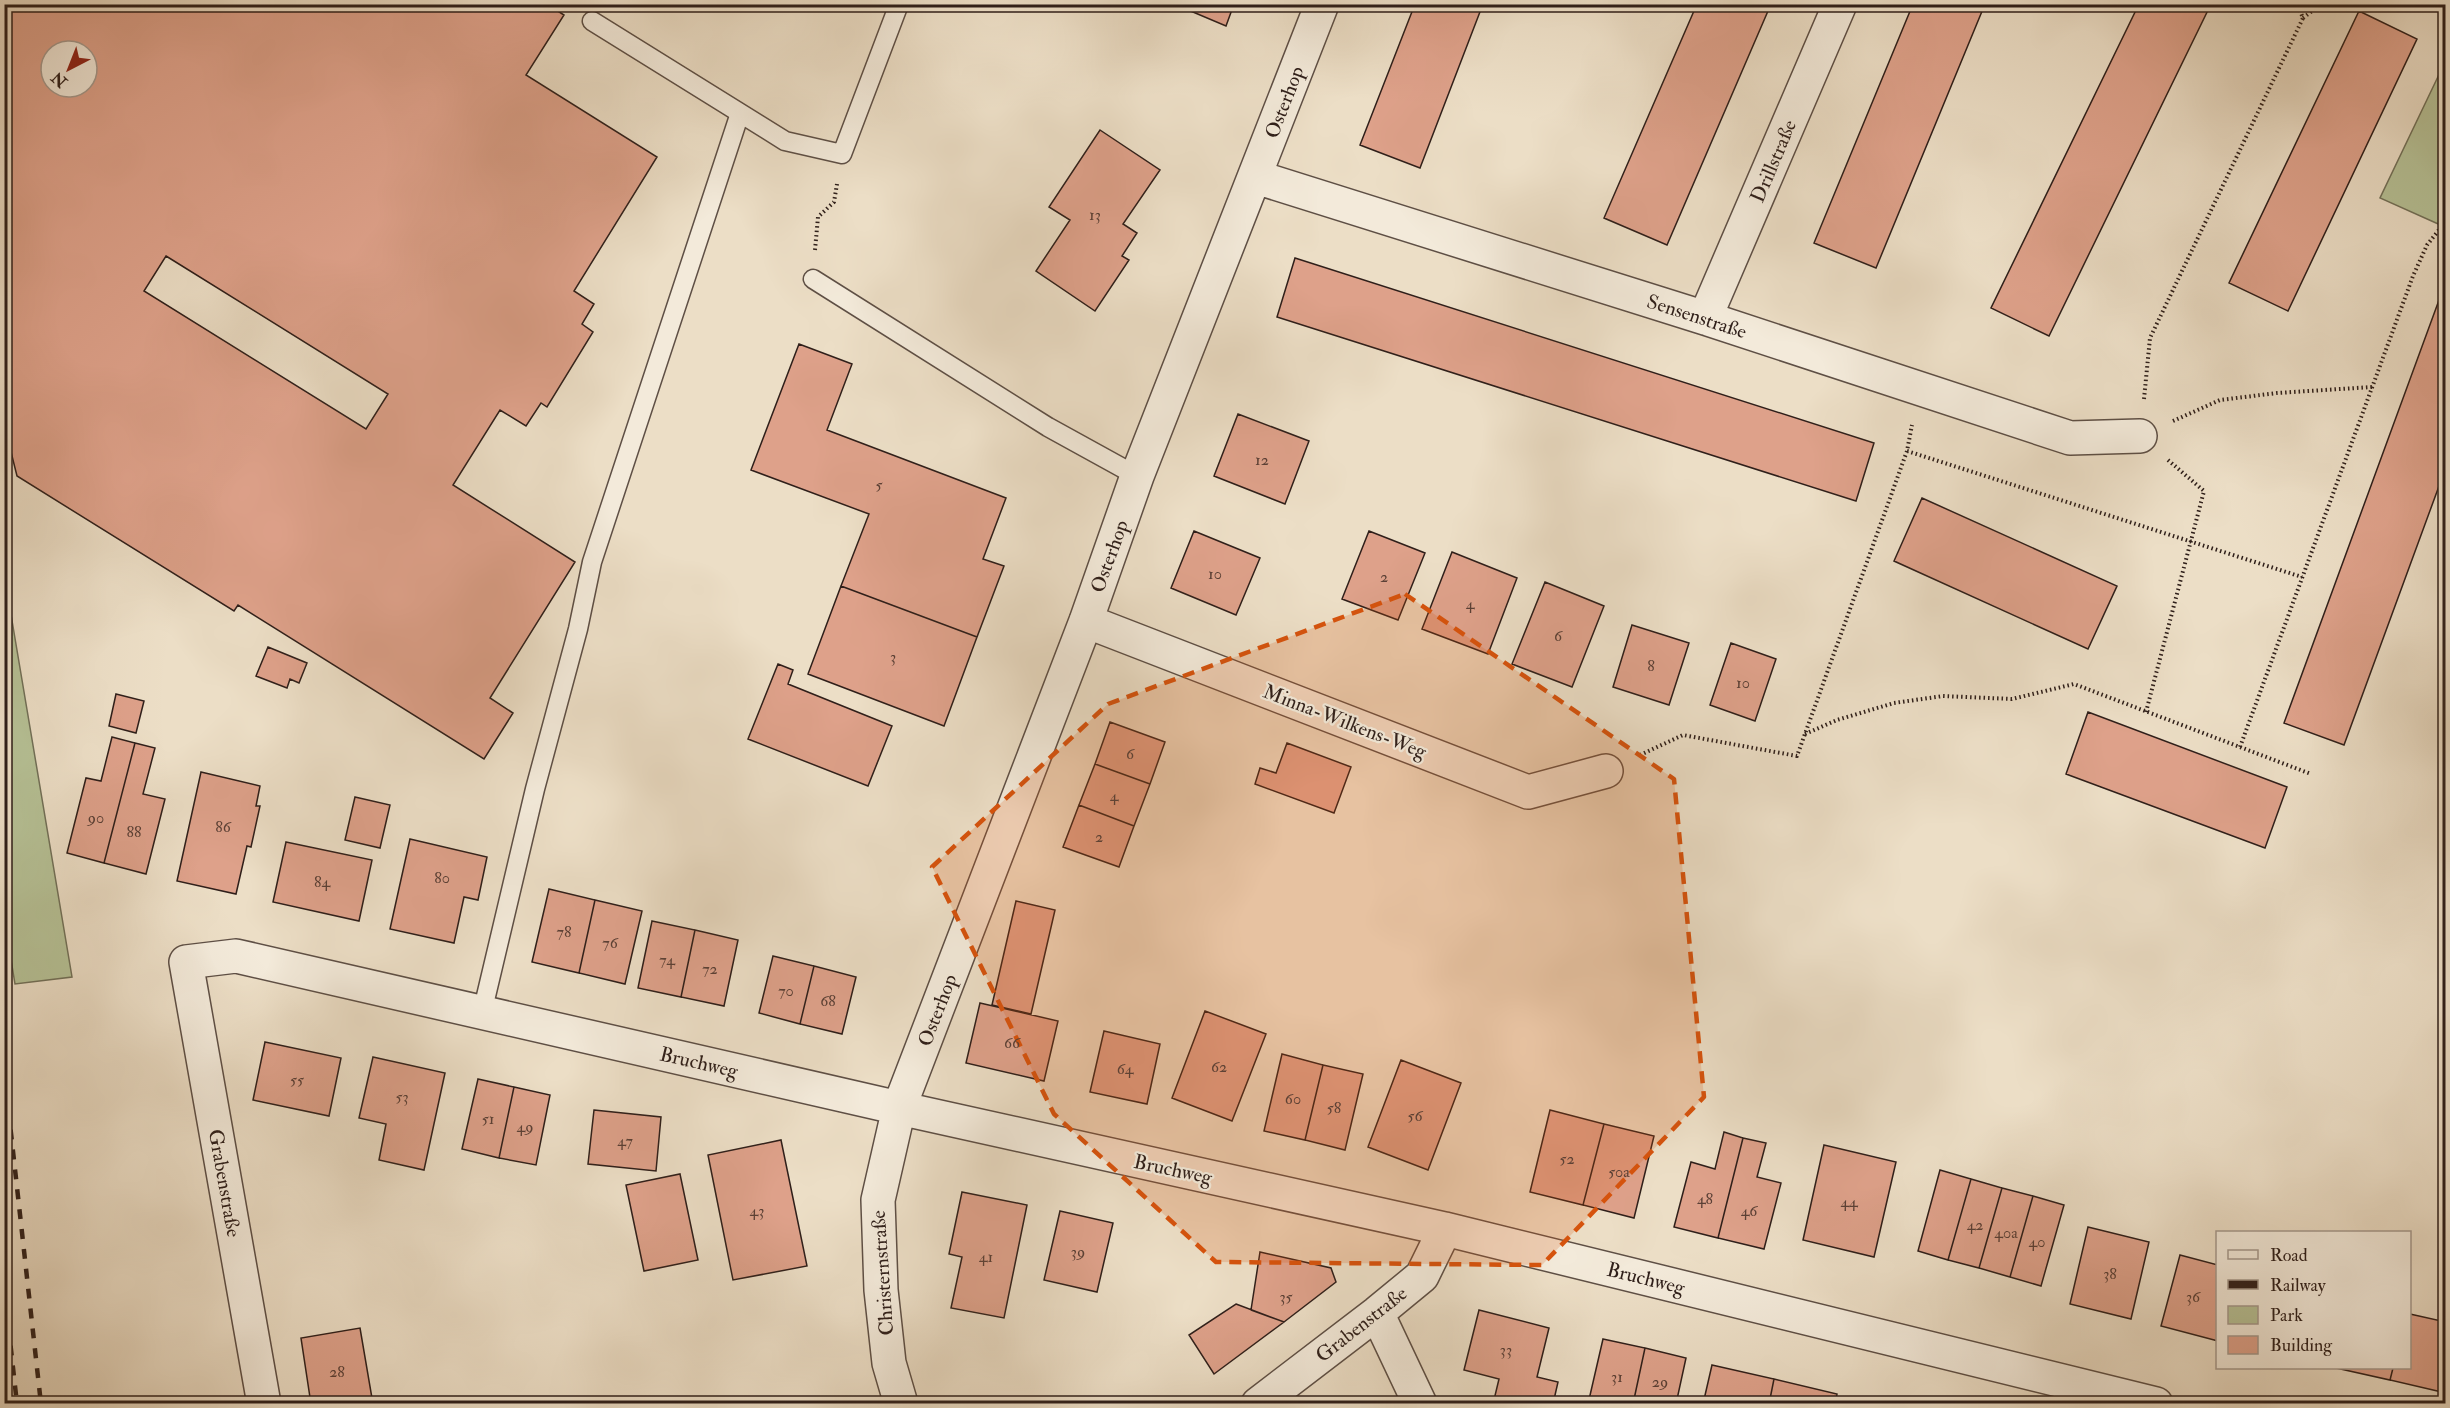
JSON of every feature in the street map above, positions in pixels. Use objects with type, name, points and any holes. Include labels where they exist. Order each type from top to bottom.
[{"type":"street","name":"Osterhop","points":[[899,1108],[1086,621],[1137,477],[1322,4]]},
{"type":"street","name":"Drillstraße","points":[[1705,318],[1840,4]]},
{"type":"street","name":"Sensenstraße","points":[[1256,177],[1705,318],[2070,438],[2140,436]]},
{"type":"street","name":"Minna-Wilkens-Weg","points":[[1086,621],[1528,792],[1606,771]]},
{"type":"street","name":"Bruchweg","points":[[186,962],[236,956],[899,1108],[1446,1229],[2156,1404]]},
{"type":"street","name":"Grabenstraße","points":[[186,962],[264,1404]]},
{"type":"street","name":"Christernstraße","points":[[899,1108],[878,1200],[880,1290],[889,1363],[901,1404]]},
{"type":"street","name":"Grabenstraße","points":[[1258,1404],[1422,1276],[1446,1229]]},
{"type":"street","points":[[1377,1313],[1420,1404]]},
{"type":"lane","points":[[592,21],[785,141],[842,154],[899,4]]},
{"type":"lane","points":[[482,1013],[535,789],[578,629],[592,562],[740,113]]},
{"type":"lane","points":[[813,279],[1048,427],[1137,477]]},
{"type":"path","points":[[2297,4],[2303,18]]},
{"type":"path","points":[[2140,436],[2150,338],[2303,18],[2321,4]]},
{"type":"path","points":[[813,279],[818,217],[834,202],[842,154]]},
{"type":"path","points":[[2240,747],[2413,276],[2427,245],[2445,221]]},
{"type":"path","points":[[2140,436],[2220,400],[2277,393],[2372,387]]},
{"type":"path","points":[[1606,771],[1683,735],[1797,756],[1907,451],[1919,389]]},
{"type":"path","points":[[2140,436],[2204,491],[2146,712]]},
{"type":"path","points":[[1907,451],[2302,577]]},
{"type":"path","points":[[1804,735],[1838,720],[1894,703],[1943,696],[2012,699],[2074,684],[2311,774]]},
{"type":"highlighted area","points":[[1405,594],[1674,779],[1704,1097],[1542,1265],[1216,1262],[1054,1114],[932,867],[1108,704]]},
{"type":"green space","points":[[2445,62],[2445,227],[2380,198]]},
{"type":"green space","points":[[4,573],[72,977],[15,984],[4,917]]},
{"type":"building","points":[[4,4],[160,4],[168,9],[171,4],[547,4],[564,15],[526,75],[657,157],[574,291],[594,304],[582,324],[593,332],[547,407],[541,403],[526,426],[500,410],[453,485],[575,562],[490,698],[513,713],[484,759],[238,605],[234,611],[17,476],[4,424]],"holes":[[[166,256],[388,394],[366,429],[144,291]]]},
{"type":"building","points":[[1174,4],[1234,4],[1226,26]]},
{"type":"building","points":[[1415,4],[1483,4],[1420,168],[1360,145]]},
{"type":"building","points":[[1697,4],[1771,4],[1667,245],[1604,218]]},
{"type":"building","points":[[1913,4],[1985,4],[1876,268],[1814,243]]},
{"type":"building","points":[[2139,4],[2211,4],[2049,336],[1991,308]]},
{"type":"building","points":[[2359,11],[2417,39],[2288,311],[2229,283]]},
{"type":"building","points":[[1100,130],[1160,170],[1123,224],[1137,233],[1122,256],[1129,260],[1095,311],[1036,271],[1070,220],[1049,207]]},
{"type":"building","points":[[1295,258],[1874,443],[1856,501],[1277,317]]},
{"type":"building","points":[[2446,281],[2446,467],[2344,745],[2284,723]]},
{"type":"building","points":[[799,344],[852,364],[827,430],[1006,498],[983,559],[1004,566],[977,637],[841,586],[869,514],[751,470]]},
{"type":"building","points":[[1238,414],[1309,441],[1285,504],[1214,476]]},
{"type":"building","points":[[1922,498],[2117,586],[2088,649],[1894,561]]},
{"type":"building","points":[[1194,531],[1260,558],[1236,615],[1171,588]]},
{"type":"building","points":[[1369,531],[1425,553],[1398,620],[1342,599]]},
{"type":"building","points":[[1452,552],[1517,578],[1488,654],[1422,629]]},
{"type":"building","points":[[1545,582],[1604,606],[1572,687],[1512,664]]},
{"type":"building","points":[[841,586],[977,637],[944,726],[808,674]]},
{"type":"building","points":[[1632,625],[1689,643],[1669,705],[1613,687]]},
{"type":"building","points":[[1731,643],[1776,659],[1755,721],[1710,705]]},
{"type":"building","points":[[268,647],[307,663],[299,683],[290,679],[287,688],[256,676]]},
{"type":"building","points":[[778,664],[793,670],[788,684],[892,726],[868,786],[748,739]]},
{"type":"building","points":[[116,694],[144,701],[136,733],[109,726]]},
{"type":"building","points":[[2088,712],[2287,787],[2265,848],[2066,774]]},
{"type":"building","points":[[1110,722],[1165,742],[1150,784],[1095,764]]},
{"type":"building","points":[[112,737],[135,743],[104,863],[67,853],[86,778],[101,781]]},
{"type":"building","points":[[135,743],[155,748],[143,794],[165,799],[146,874],[104,863]]},
{"type":"building","points":[[1287,743],[1351,767],[1334,813],[1255,784],[1260,768],[1276,773]]},
{"type":"building","points":[[1095,764],[1150,784],[1134,826],[1079,805]]},
{"type":"building","points":[[201,772],[260,786],[256,806],[260,806],[251,847],[247,846],[236,894],[177,881]]},
{"type":"building","points":[[355,797],[390,805],[380,848],[345,840]]},
{"type":"building","points":[[1079,805],[1134,826],[1119,867],[1063,847]]},
{"type":"building","points":[[410,839],[487,857],[478,900],[464,897],[454,943],[390,929]]},
{"type":"building","points":[[286,842],[372,860],[359,921],[273,902]]},
{"type":"building","points":[[549,889],[595,900],[579,973],[532,962]]},
{"type":"building","points":[[595,900],[642,911],[625,984],[579,973]]},
{"type":"building","points":[[1016,901],[1055,910],[1031,1014],[992,1005]]},
{"type":"building","points":[[652,921],[695,930],[681,997],[638,988]]},
{"type":"building","points":[[695,930],[738,940],[724,1006],[681,997]]},
{"type":"building","points":[[773,956],[814,966],[800,1024],[759,1013]]},
{"type":"building","points":[[814,966],[856,977],[842,1034],[800,1024]]},
{"type":"building","points":[[980,1003],[1058,1021],[1044,1081],[966,1063]]},
{"type":"building","points":[[1205,1011],[1266,1034],[1232,1121],[1172,1098]]},
{"type":"building","points":[[1104,1031],[1160,1044],[1147,1104],[1090,1092]]},
{"type":"building","points":[[265,1042],[341,1058],[329,1116],[253,1100]]},
{"type":"building","points":[[1282,1054],[1323,1065],[1305,1140],[1264,1131]]},
{"type":"building","points":[[373,1057],[445,1073],[424,1170],[379,1160],[386,1124],[359,1118]]},
{"type":"building","points":[[1401,1060],[1461,1083],[1428,1170],[1368,1147]]},
{"type":"building","points":[[1323,1065],[1363,1074],[1345,1150],[1305,1140]]},
{"type":"building","points":[[478,1079],[514,1087],[499,1158],[462,1149]]},
{"type":"building","points":[[514,1087],[550,1095],[536,1165],[499,1158]]},
{"type":"building","points":[[594,1110],[661,1117],[656,1171],[588,1164]]},
{"type":"building","points":[[1550,1110],[1604,1124],[1583,1205],[1530,1192]]},
{"type":"building","points":[[1604,1124],[1654,1136],[1634,1218],[1583,1205]]},
{"type":"building","points":[[1724,1132],[1743,1138],[1718,1238],[1674,1227],[1691,1162],[1715,1169]]},
{"type":"building","points":[[1743,1138],[1766,1143],[1757,1177],[1781,1183],[1764,1249],[1718,1238]]},
{"type":"building","points":[[781,1140],[807,1266],[733,1280],[708,1155]]},
{"type":"building","points":[[1824,1145],[1896,1162],[1874,1257],[1803,1240]]},
{"type":"building","points":[[1940,1170],[1971,1179],[1948,1260],[1918,1251]]},
{"type":"building","points":[[680,1174],[698,1260],[644,1271],[626,1185]]},
{"type":"building","points":[[1971,1179],[2002,1188],[1979,1268],[1948,1260]]},
{"type":"building","points":[[2002,1188],[2033,1196],[2010,1277],[1979,1268]]},
{"type":"building","points":[[962,1192],[1027,1205],[1004,1318],[951,1308],[962,1257],[949,1254]]},
{"type":"building","points":[[2033,1196],[2064,1205],[2041,1286],[2010,1277]]},
{"type":"building","points":[[1060,1211],[1113,1223],[1097,1292],[1044,1280]]},
{"type":"building","points":[[2088,1227],[2149,1242],[2131,1319],[2070,1304]]},
{"type":"building","points":[[1260,1252],[1331,1268],[1336,1282],[1284,1322],[1251,1310]]},
{"type":"building","points":[[2180,1255],[2216,1264],[2216,1340],[2161,1326]]},
{"type":"building","points":[[1236,1304],[1284,1322],[1214,1374],[1189,1335]]},
{"type":"building","points":[[1479,1310],[1549,1328],[1537,1377],[1558,1382],[1553,1404],[1493,1404],[1499,1379],[1464,1370]]},
{"type":"building","points":[[2411,1314],[2446,1322],[2446,1393],[2390,1380],[2393,1369],[2411,1369]]},
{"type":"building","points":[[360,1328],[373,1404],[311,1404],[301,1338]]},
{"type":"building","points":[[1603,1339],[1645,1348],[1633,1404],[1588,1404]]},
{"type":"building","points":[[1645,1348],[1686,1358],[1676,1404],[1633,1404]]},
{"type":"building","points":[[1712,1365],[1774,1379],[1769,1404],[1703,1404]]},
{"type":"building","points":[[2340,1369],[2393,1369],[2390,1380]]},
{"type":"building","points":[[1774,1379],[1837,1394],[1835,1404],[1769,1404]]},
{"type":"railway","points":[[4,1070],[41,1404]]},
{"type":"railway","points":[[4,1286],[17,1404]]}]
